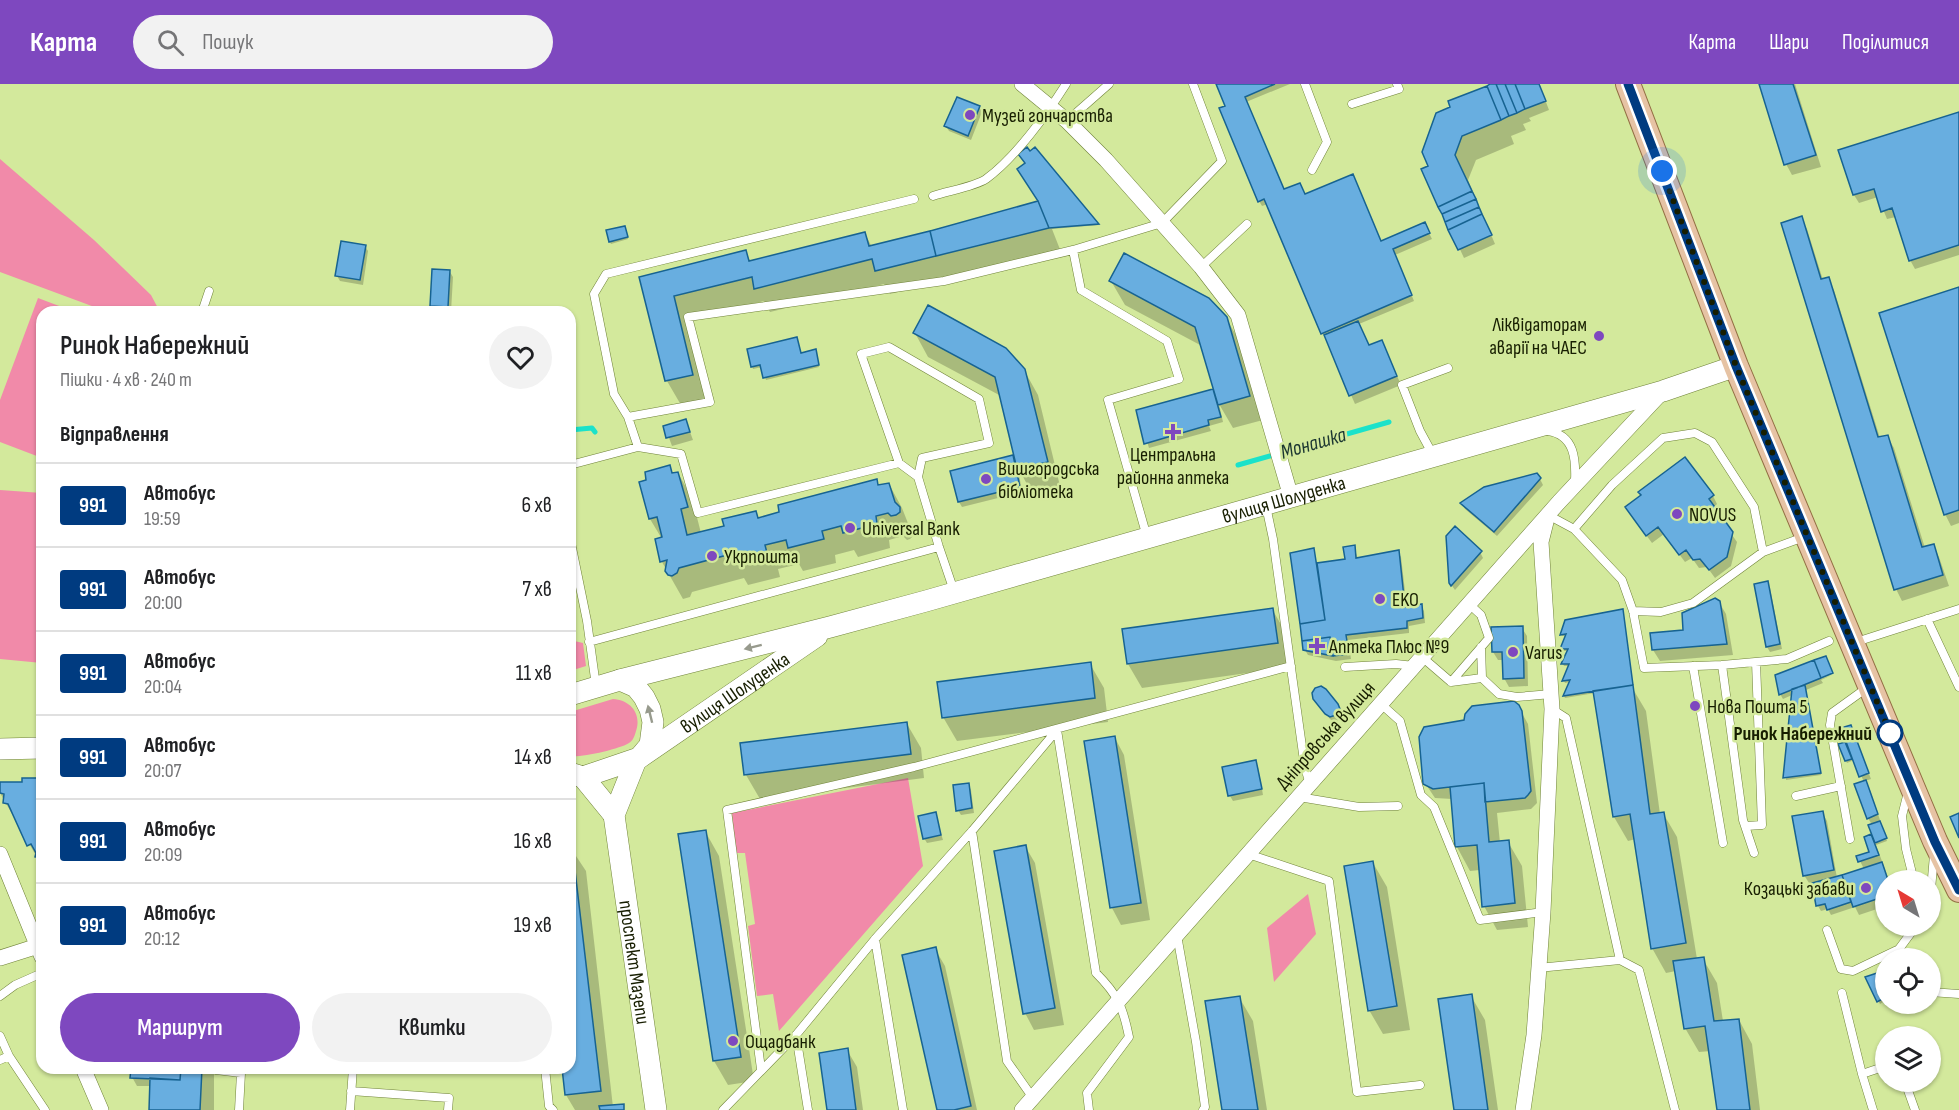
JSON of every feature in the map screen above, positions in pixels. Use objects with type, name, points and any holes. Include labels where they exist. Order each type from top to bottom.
[{"type":"main road","points":[[1628,84],[1736,366],[1808,536],[1840,642],[1870,686],[1935,842],[1959,890]]},
{"type":"main road","name":"вулиця Шолуденка","points":[[576,693],[955,592],[1663,391],[1736,366]]},
{"type":"main road","name":"вулиця Шолуденка","points":[[576,775],[638,759],[830,627]]},
{"type":"main road","name":"проспект Мазепи","points":[[620,680],[636,687],[644,697],[653,722],[650,745],[638,759],[614,815],[656,1110]]},
{"type":"main road","points":[[0,748],[36,748]]},
{"type":"main road","points":[[576,776],[614,815]]},
{"type":"street","points":[[1022,84],[1067,121],[1106,160],[1201,267],[1238,315],[1291,497]]},
{"type":"street","name":"Дніпровська вулиця","points":[[1022,1110],[1575,484],[1663,391]]},
{"type":"street","points":[[1523,1110],[1534,1035],[1543,912],[1552,701],[1541,542],[1548,515]]},
{"type":"street","points":[[0,854],[36,942]]},
{"type":"street","points":[[0,958],[36,953]]},
{"type":"street","points":[[86,1074],[101,1110]]},
{"type":"lane","points":[[933,196],[984,180],[1009,158],[1051,108],[1066,84]]},
{"type":"lane","points":[[1067,121],[1109,84]]},
{"type":"lane","points":[[628,417],[710,402],[688,317],[944,281],[1073,250],[1162,223],[1222,161],[1193,84]]},
{"type":"lane","points":[[1305,84],[1327,142],[1312,170]]},
{"type":"lane","points":[[1352,104],[1399,89],[1397,84]]},
{"type":"lane","points":[[638,447],[628,417],[614,394],[594,294],[606,274],[914,199]]},
{"type":"lane","points":[[1201,267],[1247,224]]},
{"type":"lane","points":[[1073,250],[1081,290],[1167,341],[1179,379],[1108,400],[1148,537]]},
{"type":"lane","points":[[204,306],[209,291]]},
{"type":"lane","points":[[918,477],[899,463],[861,354],[889,347],[979,399],[989,442],[922,458],[918,477],[955,592]]},
{"type":"lane","points":[[1434,456],[1420,431],[1402,385],[1448,368]]},
{"type":"lane","points":[[1531,429],[1557,433],[1572,446],[1576,460],[1575,484]]},
{"type":"lane","points":[[1574,529],[1612,485],[1663,438],[1695,433],[1712,442],[1754,507],[1763,552]]},
{"type":"lane","points":[[576,463],[638,447],[681,454],[698,513],[899,463]]},
{"type":"lane","points":[[1266,504],[1273,539],[1305,768],[1310,784]]},
{"type":"lane","points":[[1548,515],[1574,529],[1622,580],[1633,610],[1644,668],[1722,665],[1787,659],[1959,609]]},
{"type":"lane","points":[[1633,610],[1661,612],[1693,603],[1763,552],[1808,536]]},
{"type":"lane","points":[[589,642],[939,547]]},
{"type":"lane","points":[[576,567],[587,621],[596,687]]},
{"type":"lane","points":[[1450,682],[1489,638],[1481,615],[1469,604]]},
{"type":"lane","points":[[1927,619],[1959,687]]},
{"type":"lane","points":[[1481,646],[1482,678]]},
{"type":"lane","points":[[1345,667],[1419,662],[1450,682],[1482,678],[1499,694],[1552,701],[1566,718],[1620,960]]},
{"type":"lane","points":[[1746,826],[1762,825],[1756,662]]},
{"type":"lane","points":[[1722,665],[1746,826],[1754,853]]},
{"type":"lane","points":[[761,1069],[727,810],[914,767],[1291,666]]},
{"type":"lane","points":[[1693,666],[1723,843]]},
{"type":"lane","points":[[1850,839],[1830,725],[1832,713],[1870,686]]},
{"type":"lane","points":[[1381,704],[1400,721],[1421,795],[1434,807],[1480,920],[1543,912]]},
{"type":"lane","points":[[723,1110],[796,1035],[1057,730]]},
{"type":"lane","points":[[1057,730],[1096,974],[1110,987],[1119,1000],[1129,1037],[1087,1093],[1089,1110]]},
{"type":"lane","points":[[1911,782],[1902,816],[1911,870]]},
{"type":"lane","points":[[1796,796],[1841,786]]},
{"type":"lane","points":[[1299,797],[1359,807],[1398,806]]},
{"type":"lane","points":[[972,831],[1007,1061],[1033,1098]]},
{"type":"lane","points":[[1933,870],[1935,842]]},
{"type":"lane","points":[[1248,854],[1329,881],[1357,1092],[1420,1084]]},
{"type":"lane","points":[[1827,930],[1841,969],[1853,971],[1875,960]]},
{"type":"lane","points":[[1177,935],[1196,1042],[1205,1107],[1203,1110]]},
{"type":"lane","points":[[876,939],[903,1110]]},
{"type":"lane","points":[[1538,968],[1620,960],[1639,970],[1675,1110]]},
{"type":"lane","points":[[0,996],[15,985],[36,976]]},
{"type":"lane","points":[[1842,993],[1873,1110]]},
{"type":"lane","points":[[1941,993],[1959,994]]},
{"type":"lane","points":[[796,1035],[808,1110]]},
{"type":"lane","points":[[0,1036],[40,1109]]},
{"type":"lane","points":[[0,1060],[9,1056]]},
{"type":"lane","points":[[1862,1074],[1875,1070]]},
{"type":"lane","points":[[239,1110],[241,1074]]},
{"type":"lane","points":[[350,1110],[352,1074]]},
{"type":"lane","points":[[546,1074],[549,1106],[553,1110]]},
{"type":"lane","points":[[351,1091],[449,1098],[448,1110]]},
{"type":"lane","points":[[1909,1092],[1915,1110]]},
{"type":"shaded area","points":[[0,159],[94,240],[151,295],[157,306],[92,306],[0,272]]},
{"type":"shaded area","points":[[38,298],[59,306],[36,306],[36,456],[0,442],[0,400]]},
{"type":"shaded area","points":[[0,490],[36,493],[36,662],[0,659]]},
{"type":"shaded area","points":[[576,641],[583,643],[586,666],[576,669]]},
{"type":"shaded area","points":[[613,699],[625,702],[636,713],[637,724],[632,741],[609,750],[576,756],[576,710]]},
{"type":"shaded area","points":[[908,778],[923,866],[779,1031],[773,994],[757,996],[748,926],[755,924],[745,853],[736,853],[732,813]]},
{"type":"shaded area","points":[[1308,894],[1316,934],[1274,982],[1267,928]]},
{"type":"building","points":[[1216,84],[1275,84],[1245,97],[1284,189],[1300,183],[1305,194],[1353,174],[1381,241],[1425,222],[1430,233],[1393,249],[1412,295],[1321,334],[1264,199],[1258,202],[1219,108],[1225,106]]},
{"type":"building","points":[[1496,84],[1509,116],[1501,120],[1487,86]]},
{"type":"building","points":[[1496,84],[1505,84],[1517,113],[1509,116]]},
{"type":"building","points":[[1505,84],[1515,84],[1525,109],[1517,113]]},
{"type":"building","points":[[1515,84],[1539,84],[1546,101],[1525,109]]},
{"type":"building","points":[[1759,84],[1793,84],[1816,155],[1784,165]]},
{"type":"building","points":[[1487,86],[1501,120],[1462,136],[1455,155],[1472,191],[1438,207],[1421,169],[1428,166],[1422,152],[1436,113],[1450,107],[1448,101]]},
{"type":"building","points":[[957,97],[980,106],[968,136],[944,126]]},
{"type":"building","points":[[1959,112],[1959,245],[1909,261],[1892,208],[1881,212],[1874,189],[1853,195],[1838,150]]},
{"type":"building","points":[[1027,147],[1030,151],[1035,147],[1099,224],[1049,228],[1038,201],[1017,169],[1025,163],[1018,154]]},
{"type":"building","points":[[1472,191],[1476,199],[1442,214],[1438,207]]},
{"type":"building","points":[[1476,199],[1479,207],[1445,222],[1442,214]]},
{"type":"building","points":[[1038,201],[1049,228],[936,256],[930,231]]},
{"type":"building","points":[[1479,207],[1482,214],[1448,230],[1445,222]]},
{"type":"building","points":[[1482,214],[1492,235],[1458,250],[1448,230]]},
{"type":"building","points":[[1802,216],[1821,279],[1829,277],[1878,437],[1888,435],[1922,547],[1934,544],[1943,575],[1894,590],[1781,223]]},
{"type":"building","points":[[625,226],[628,237],[609,242],[606,230]]},
{"type":"building","points":[[930,231],[936,256],[875,271],[872,259],[754,289],[752,277],[674,296],[693,375],[665,381],[639,277],[746,250],[749,261],[865,232],[869,246]]},
{"type":"building","points":[[341,241],[366,245],[360,280],[335,276]]},
{"type":"building","points":[[1124,253],[1209,298],[1227,317],[1250,396],[1218,405],[1195,327],[1109,281]]},
{"type":"building","points":[[432,269],[450,270],[448,306],[430,306]]},
{"type":"building","points":[[1959,287],[1959,510],[1944,515],[1879,313]]},
{"type":"building","points":[[928,305],[1006,348],[1025,369],[1048,462],[1017,469],[995,377],[913,333]]},
{"type":"building","points":[[1358,321],[1369,345],[1382,340],[1397,376],[1349,396],[1324,335]]},
{"type":"building","points":[[797,337],[801,353],[816,349],[819,365],[763,378],[760,365],[751,367],[747,349]]},
{"type":"building","points":[[1213,389],[1221,417],[1208,420],[1209,425],[1144,444],[1136,410]]},
{"type":"building","points":[[686,419],[690,432],[666,438],[663,426]]},
{"type":"building","name":"Вишгородська бібліотека","points":[[1013,455],[1020,487],[958,502],[950,471]]},
{"type":"building","points":[[1685,457],[1714,495],[1709,499],[1733,532],[1727,557],[1709,570],[1700,559],[1693,560],[1686,550],[1679,555],[1658,527],[1646,536],[1625,507],[1641,495],[1638,492]]},
{"type":"building","points":[[670,465],[672,473],[678,472],[688,507],[681,509],[687,535],[724,526],[722,519],[756,511],[758,518],[779,512],[778,505],[877,479],[878,485],[889,483],[900,512],[891,516],[888,513],[876,516],[877,524],[843,533],[841,526],[822,531],[824,539],[788,548],[786,540],[765,545],[767,553],[733,562],[731,554],[679,568],[672,576],[665,571],[667,560],[660,562],[655,539],[662,537],[657,517],[649,519],[639,482],[646,480],[645,472]]},
{"type":"building","points":[[1537,473],[1541,478],[1494,532],[1460,503],[1484,487]]},
{"type":"building","points":[[1455,526],[1482,551],[1451,586],[1446,536]]},
{"type":"building","points":[[1355,545],[1356,558],[1399,550],[1405,607],[1422,604],[1423,618],[1407,621],[1407,628],[1346,635],[1349,654],[1333,656],[1330,637],[1302,641],[1300,624],[1325,620],[1317,563],[1345,559],[1343,547]]},
{"type":"building","points":[[1314,548],[1325,620],[1300,624],[1290,553]]},
{"type":"building","points":[[1768,581],[1780,644],[1766,647],[1754,584]]},
{"type":"building","points":[[1715,598],[1720,601],[1727,644],[1652,650],[1650,633],[1683,630],[1682,613]]},
{"type":"building","points":[[1273,608],[1278,643],[1127,664],[1122,629]]},
{"type":"building","points":[[1623,609],[1633,685],[1563,696],[1570,680],[1562,681],[1569,664],[1561,664],[1568,649],[1560,649],[1566,634],[1560,635],[1565,620]]},
{"type":"building","name":"Varus","points":[[1523,626],[1524,678],[1503,679],[1502,652],[1492,652],[1491,627]]},
{"type":"building","name":"Аптека Плюс №9","points":[[1330,637],[1333,656],[1303,650],[1302,641]]},
{"type":"building","points":[[1826,656],[1833,673],[1821,678],[1814,660]]},
{"type":"building","points":[[1814,660],[1821,678],[1779,695],[1775,675]]},
{"type":"building","points":[[1091,662],[1095,698],[942,718],[937,682]]},
{"type":"building","points":[[1633,685],[1650,814],[1664,812],[1686,943],[1651,949],[1630,814],[1613,817],[1593,691]]},
{"type":"building","points":[[1805,685],[1821,773],[1783,778],[1792,689]]},
{"type":"building","points":[[1321,686],[1338,704],[1340,709],[1336,715],[1330,717],[1325,714],[1313,699],[1312,693],[1315,688]]},
{"type":"building","points":[[1514,701],[1522,711],[1531,791],[1525,798],[1485,802],[1484,783],[1433,789],[1423,784],[1419,737],[1424,727],[1464,720],[1465,714],[1472,706]]},
{"type":"building","points":[[907,722],[911,754],[744,775],[740,743]]},
{"type":"building","points":[[1851,725],[1869,773],[1859,777],[1841,728]]},
{"type":"building","points":[[1115,736],[1141,903],[1110,908],[1084,741]]},
{"type":"building","points":[[1845,742],[1852,759],[1845,761],[1838,744]]},
{"type":"building","points":[[1256,760],[1262,789],[1228,796],[1222,767]]},
{"type":"building","points":[[22,778],[36,778],[36,853],[31,844],[27,846],[8,804],[3,803],[4,794],[0,793],[0,782],[22,782]]},
{"type":"building","points":[[1866,780],[1878,814],[1867,819],[1854,784]]},
{"type":"building","points":[[969,783],[972,808],[956,811],[953,785]]},
{"type":"building","points":[[1484,783],[1489,842],[1509,840],[1515,903],[1482,907],[1477,845],[1455,847],[1450,787]]},
{"type":"building","points":[[1823,811],[1834,870],[1803,876],[1792,816]]},
{"type":"building","points":[[936,812],[941,835],[923,839],[918,816]]},
{"type":"building","points":[[1959,813],[1959,838],[1950,817]]},
{"type":"building","points":[[1880,821],[1887,838],[1875,843],[1868,825]]},
{"type":"building","points":[[706,830],[741,1057],[713,1061],[678,834]]},
{"type":"building","points":[[1871,834],[1879,855],[1858,862],[1856,856],[1869,852],[1864,837]]},
{"type":"building","points":[[1026,845],[1055,1008],[1023,1014],[994,851]]},
{"type":"building","points":[[1373,861],[1397,1006],[1368,1011],[1344,866]]},
{"type":"building","name":"Козацькі забави","points":[[1882,862],[1885,870],[1875,870],[1875,900],[1853,907],[1842,875]]},
{"type":"building","points":[[1842,875],[1851,902],[1827,910],[1825,904],[1816,906],[1812,883]]},
{"type":"building","points":[[576,879],[601,1091],[565,1095],[563,1074],[576,1074]]},
{"type":"building","points":[[936,947],[971,1106],[954,1110],[937,1110],[902,955]]},
{"type":"building","points":[[1704,957],[1714,1021],[1739,1019],[1750,1110],[1717,1110],[1705,1026],[1684,1029],[1673,961]]},
{"type":"building","points":[[1875,974],[1875,998],[1865,977]]},
{"type":"building","points":[[1472,994],[1488,1110],[1454,1110],[1438,999]]},
{"type":"building","points":[[1240,996],[1258,1110],[1222,1110],[1205,1001]]},
{"type":"building","points":[[848,1048],[856,1110],[827,1110],[819,1053]]},
{"type":"building","points":[[130,1074],[180,1074],[180,1080],[130,1078]]},
{"type":"building","points":[[180,1074],[202,1074],[200,1110],[149,1110],[150,1078],[180,1080]]},
{"type":"building","points":[[624,1104],[624,1110],[600,1110],[599,1106]]},
{"type":"waterway","name":"Монашка","points":[[1238,465],[1389,422]]},
{"type":"waterway","points":[[576,429],[592,428],[595,432]]},
{"type":"bus line","name":"991","points":[[1628,84],[1736,366],[1935,842],[1959,890]]},
{"type":"place","name":"Музей гончарства","points":[[970,115]]},
{"type":"place","name":"Ліквідаторам аварії на ЧАЕС","points":[[1599,336]]},
{"type":"place","name":"Центральна районна аптека","points":[[1173,432]]},
{"type":"place","name":"Вишгородська бібліотека","points":[[986,479]]},
{"type":"place","name":"NOVUS","points":[[1677,514]]},
{"type":"place","name":"Universal Bank","points":[[850,528]]},
{"type":"place","name":"Укрпошта","points":[[712,556]]},
{"type":"place","name":"EKO","points":[[1380,599]]},
{"type":"place","name":"Аптека Плюс №9","points":[[1317,646]]},
{"type":"place","name":"Varus","points":[[1513,652]]},
{"type":"place","name":"Нова Пошта 5","points":[[1695,706]]},
{"type":"place","name":"Ринок Набережний","points":[[1890,733]]},
{"type":"place","name":"Козацькі забави","points":[[1866,888]]},
{"type":"place","name":"Ощадбанк","points":[[733,1041]]},
{"type":"route","points":[[1662,171],[1736,366],[1890,733]]}]
